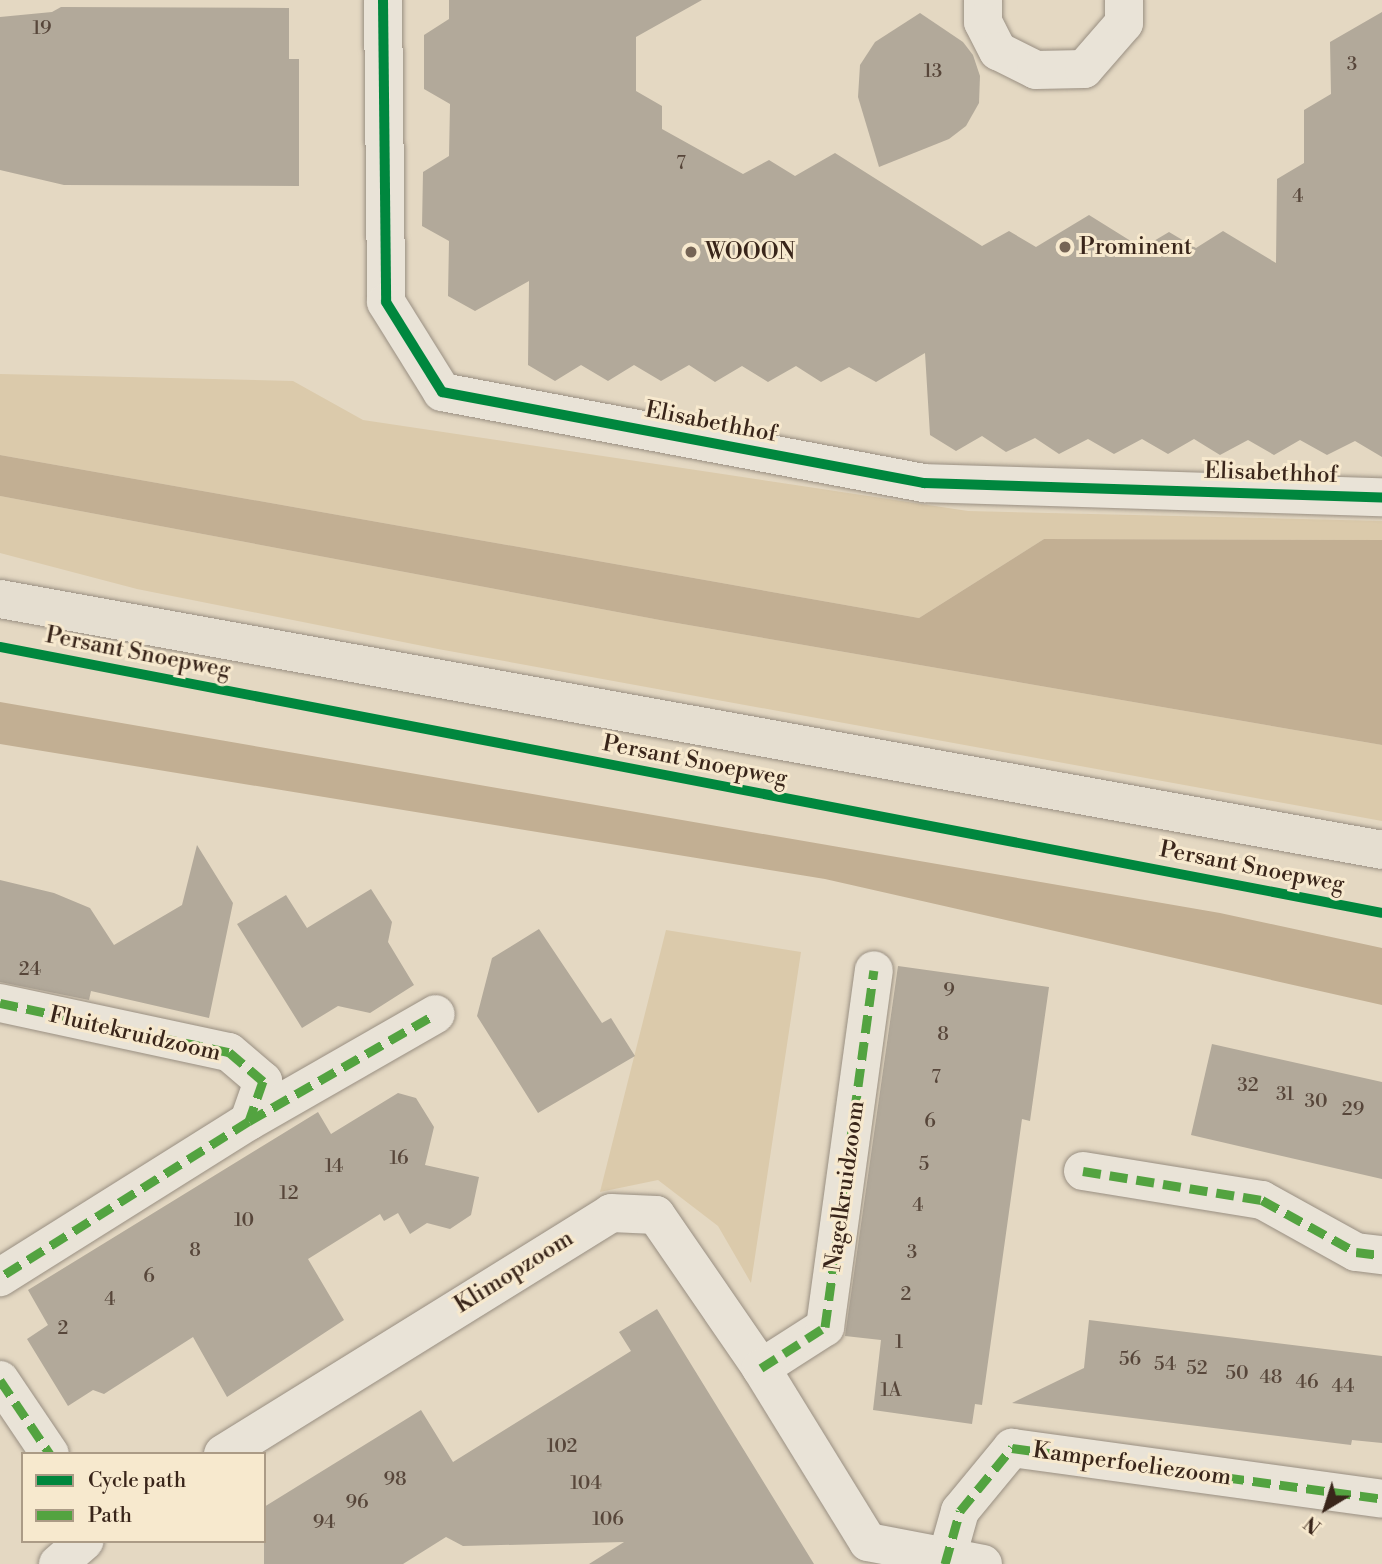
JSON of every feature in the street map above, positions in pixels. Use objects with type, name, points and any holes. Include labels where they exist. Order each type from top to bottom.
[{"type":"main road","name":"Persant Snoepweg","points":[[0,599],[1382,849]]},
{"type":"street","name":"Elisabethhof","points":[[383,0],[386,302],[442,392],[924,483],[1382,497]]},
{"type":"street","points":[[983,0],[983,22],[998,51],[1036,70],[1084,69],[1124,23],[1124,0]]},
{"type":"street","name":"Nagelkruidzoom","points":[[761,1368],[825,1327],[874,970]]},
{"type":"street","name":"Fluitekruidzoom","points":[[0,1003],[229,1052],[263,1081],[249,1121]]},
{"type":"street","points":[[0,1277],[249,1121],[436,1014]]},
{"type":"street","points":[[1083,1171],[1262,1200],[1356,1252],[1382,1255]]},
{"type":"street","name":"Klimopzoom","points":[[226,1452],[611,1213],[656,1215],[761,1368]]},
{"type":"street","name":"Kamperfoeliezoom","points":[[761,1368],[868,1542],[958,1563],[960,1511],[1012,1448],[1382,1499]]},
{"type":"street","points":[[0,1380],[49,1452]]},
{"type":"street","points":[[58,1564],[82,1543]]},
{"type":"shaded area","points":[[0,374],[293,381],[363,420],[968,511],[1382,521],[1382,540],[1044,539],[919,618],[0,455]]},
{"type":"shaded area","points":[[0,455],[919,618],[1044,539],[1382,540],[1382,745],[665,621],[0,496]]},
{"type":"shaded area","points":[[0,496],[665,621],[1382,745],[1382,821],[438,649],[137,589],[0,553]]},
{"type":"shaded area","points":[[0,702],[1220,913],[1382,948],[1382,1005],[825,879],[0,744]]},
{"type":"shaded area","points":[[666,930],[801,952],[751,1283],[718,1226],[658,1180],[600,1192]]},
{"type":"building","points":[[449,0],[702,0],[636,37],[636,91],[662,106],[662,129],[743,174],[769,160],[795,176],[835,153],[982,246],[1009,231],[1036,247],[1089,215],[1142,248],[1169,232],[1196,248],[1223,231],[1276,263],[1277,179],[1304,163],[1304,110],[1331,94],[1330,42],[1382,12],[1382,457],[1355,441],[1327,455],[1300,440],[1274,455],[1248,440],[1220,455],[1194,439],[1168,454],[1142,439],[1114,454],[1088,439],[1059,454],[1035,438],[1006,452],[982,436],[956,451],[930,435],[925,353],[876,382],[849,367],[821,382],[796,366],[768,382],[742,366],[715,382],[689,365],[661,381],[634,365],[608,381],[581,365],[555,381],[528,365],[529,281],[475,311],[448,296],[449,241],[422,226],[423,172],[449,156],[450,104],[424,89],[424,35],[449,19]]},
{"type":"building","points":[[61,7],[289,8],[289,59],[299,59],[299,186],[64,185],[0,170],[0,17],[52,12]]},
{"type":"building","points":[[920,13],[963,42],[973,55],[980,76],[979,103],[966,126],[949,139],[879,167],[858,97],[860,65],[875,42]]},
{"type":"building","points":[[197,845],[233,903],[209,1018],[91,991],[89,1000],[0,982],[0,880],[54,893],[90,908],[114,945],[182,905]]},
{"type":"building","points":[[371,889],[392,922],[388,942],[414,985],[370,1013],[338,1006],[302,1028],[237,924],[286,895],[307,928]]},
{"type":"building","points":[[539,929],[602,1023],[611,1018],[635,1056],[538,1113],[477,1016],[492,958]]},
{"type":"building","points":[[898,966],[1049,987],[1030,1121],[1022,1119],[982,1405],[975,1404],[972,1424],[873,1410],[881,1340],[845,1336]]},
{"type":"building","points":[[1212,1044],[1382,1082],[1382,1179],[1191,1135]]},
{"type":"building","points":[[398,1093],[416,1098],[434,1127],[425,1165],[479,1177],[471,1215],[450,1229],[427,1223],[410,1234],[398,1213],[384,1221],[380,1214],[308,1259],[344,1320],[227,1397],[193,1337],[104,1394],[93,1390],[68,1406],[27,1339],[48,1325],[28,1290],[318,1112],[331,1134]]},
{"type":"building","points":[[657,1309],[814,1564],[589,1564],[624,1542],[463,1546],[446,1537],[403,1564],[264,1564],[266,1506],[421,1410],[453,1462],[631,1351],[619,1332]]},
{"type":"building","points":[[1089,1320],[1382,1356],[1382,1443],[1352,1440],[1351,1445],[1012,1403],[1084,1368]]},
{"type":"marked path","points":[[761,1368],[825,1327],[874,970]]},
{"type":"marked path","points":[[0,1003],[229,1052],[263,1081],[249,1121],[0,1277]]},
{"type":"marked path","points":[[249,1121],[436,1014]]},
{"type":"marked path","points":[[1083,1171],[1262,1200],[1356,1252],[1382,1255]]},
{"type":"marked path","points":[[0,1380],[49,1452]]},
{"type":"marked path","points":[[945,1564],[960,1511],[1012,1448],[1382,1499]]},
{"type":"cycle path","points":[[383,0],[386,302],[442,392],[924,483],[1382,497]]},
{"type":"cycle path","points":[[0,647],[1382,913]]},
{"type":"place","name":"Prominent","points":[[1065,247]]},
{"type":"place","name":"WOOON","points":[[691,252]]}]
